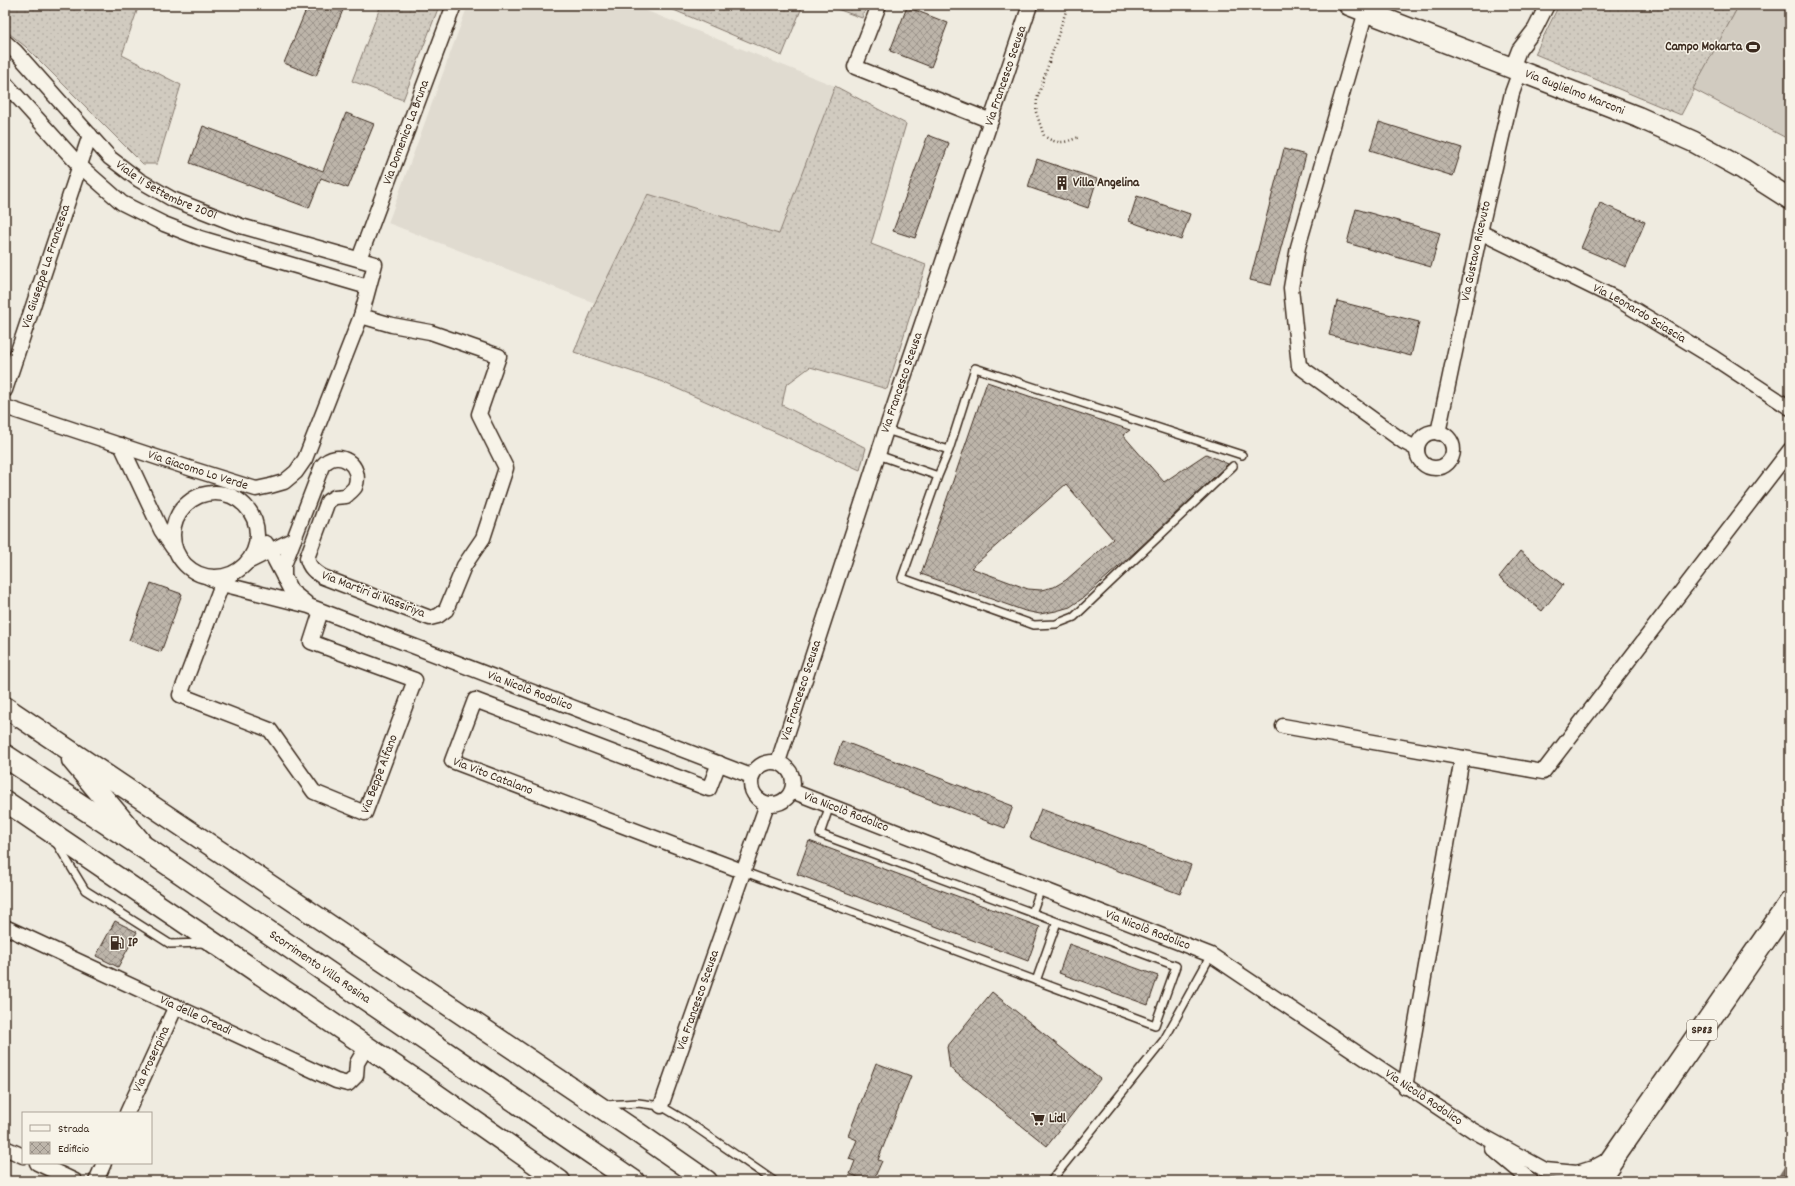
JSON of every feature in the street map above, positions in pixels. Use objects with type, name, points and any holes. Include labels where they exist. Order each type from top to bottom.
[{"type":"main road","name":"Scorrimento Villa Rosina","points":[[5,756],[148,850],[632,1180]]},
{"type":"main road","name":"SP83","points":[[1597,1181],[1790,903]]},
{"type":"street","name":"Via Domenico La Bruna","points":[[359,259],[454,5]]},
{"type":"street","points":[[879,5],[855,67],[991,121]]},
{"type":"street","name":"Via Francesco Sceusa","points":[[778,762],[886,430],[1030,5]]},
{"type":"street","name":"Via Gustavo Ricevuto","points":[[1438,433],[1480,232],[1512,92],[1519,50],[1535,29],[1546,5]]},
{"type":"street","points":[[1358,8],[1304,221],[1291,288],[1299,366],[1404,442],[1417,448]]},
{"type":"street","name":"Via Guglielmo Marconi","points":[[1358,8],[1638,117],[1694,142],[1743,169],[1790,199]]},
{"type":"street","name":"Viale 11 Settembre 2001","points":[[5,42],[15,51],[110,158],[139,180],[172,199],[241,226],[375,264],[368,287],[200,238],[164,224],[122,203],[79,165],[5,83]]},
{"type":"street","name":"Via Giuseppe La Francesca","points":[[5,390],[90,135]]},
{"type":"street","name":"Via Leonardo Sciascia","points":[[1480,232],[1617,299],[1714,358],[1790,408]]},
{"type":"street","points":[[361,316],[368,287]]},
{"type":"street","name":"Via Giacomo Lo Verde","points":[[5,407],[256,489],[270,486],[284,482],[296,472],[305,459],[361,316]]},
{"type":"street","name":"Via Martiri di Nassiriya","points":[[294,539],[322,466],[327,460],[334,457],[344,459],[353,465],[357,476],[355,488],[346,496],[335,497],[328,501],[308,558],[308,565],[323,577],[430,618],[438,616],[446,610],[464,566],[483,538],[506,468],[479,414],[499,356],[430,332],[392,325],[361,316]]},
{"type":"street","points":[[1432,432],[1438,433],[1444,435],[1452,445],[1452,457],[1448,463],[1437,468],[1425,465],[1417,455],[1417,448],[1422,438],[1432,432]]},
{"type":"street","points":[[121,445],[161,530],[183,563],[194,572],[222,584],[315,608]]},
{"type":"street","points":[[1282,726],[1543,772],[1790,450]]},
{"type":"street","points":[[192,469],[243,504],[254,519],[284,579],[292,591],[315,608]]},
{"type":"street","points":[[175,550],[172,537],[174,524],[188,502],[200,496],[213,493],[228,495],[256,489]]},
{"type":"street","points":[[248,562],[254,552],[257,542],[257,530],[254,519]]},
{"type":"street","points":[[208,577],[223,577],[236,572],[248,562],[294,539]]},
{"type":"street","points":[[284,579],[284,565],[294,539]]},
{"type":"street","name":"Via Beppe Alfano","points":[[222,584],[180,695],[270,730],[314,792],[365,813],[415,680],[311,642],[315,608]]},
{"type":"street","name":"Via Nicolò Rodolico","points":[[315,608],[751,776]]},
{"type":"street","name":"Via Vito Catalano","points":[[719,763],[709,789],[474,700],[452,761],[742,871]]},
{"type":"street","points":[[5,707],[707,1181]]},
{"type":"street","points":[[58,743],[148,850]]},
{"type":"street","points":[[1405,1087],[1462,758]]},
{"type":"street","points":[[771,761],[778,762],[789,770],[793,784],[792,791],[784,800],[773,805],[766,804],[760,801],[751,790],[751,776],[759,765],[771,761]]},
{"type":"street","name":"Via Nicolò Rodolico","points":[[792,791],[1211,955],[1405,1087],[1472,1130],[1545,1170],[1556,1181]]},
{"type":"street","points":[[5,801],[367,1046],[560,1181]]},
{"type":"street","name":"Via Francesco Sceusa","points":[[661,1106],[766,804]]},
{"type":"street","name":"Via delle Oreadi","points":[[5,927],[336,1081],[348,1084],[356,1076],[357,1064],[367,1046]]},
{"type":"street","name":"Via Proserpina","points":[[127,1112],[176,1006]]},
{"type":"street","name":"Via Nicolò Rodolico","points":[[1472,1130],[1531,1181]]},
{"type":"street","points":[[5,1148],[22,1156]]},
{"type":"street","name":"Via Nicolò Rodolico","points":[[1545,1170],[1577,1173],[1593,1168],[1614,1157]]},
{"type":"street","points":[[39,1164],[75,1181]]},
{"type":"street","points":[[96,1181],[104,1164]]},
{"type":"lane","points":[[1233,466],[1074,618],[1056,624],[1034,625],[902,578],[938,476],[949,450],[975,368],[1242,455]]},
{"type":"lane","points":[[886,430],[949,450]]},
{"type":"lane","points":[[878,455],[938,476]]},
{"type":"lane","points":[[742,871],[1155,1025],[1176,966],[820,834],[830,806]]},
{"type":"lane","points":[[48,830],[85,890],[170,944],[214,943]]},
{"type":"lane","points":[[1032,913],[1041,888]]},
{"type":"lane","points":[[1036,981],[1057,922]]},
{"type":"lane","points":[[1051,1181],[1164,1040],[1211,955]]},
{"type":"lane","points":[[598,1106],[638,1103],[661,1106],[688,1122],[774,1181]]},
{"type":"path","points":[[1068,5],[1037,99],[1036,112],[1044,136],[1054,142],[1066,142],[1079,137]]},
{"type":"shaded area","points":[[5,5],[139,5],[122,55],[181,85],[157,164],[143,164],[26,47],[5,30]]},
{"type":"shaded area","points":[[381,5],[439,6],[403,100],[352,81]]},
{"type":"shaded area","points":[[468,5],[632,5],[835,86],[779,234],[648,195],[595,303],[388,223]]},
{"type":"shaded area","points":[[662,5],[803,5],[782,56]]},
{"type":"shaded area","points":[[826,5],[867,5],[862,18]]},
{"type":"shaded area","points":[[1559,5],[1739,5],[1681,115],[1535,54]]},
{"type":"shaded area","name":"Campo Mokarta","points":[[1739,5],[1790,5],[1790,140],[1693,89]]},
{"type":"shaded area","points":[[835,86],[906,124],[871,244],[926,265],[887,389],[810,367],[786,385],[782,405],[866,448],[860,470],[660,381],[574,352],[595,303],[648,194],[779,234]]},
{"type":"building","points":[[308,5],[345,5],[316,76],[284,63]]},
{"type":"building","points":[[907,7],[948,23],[931,67],[890,51]]},
{"type":"building","points":[[346,113],[374,124],[348,188],[321,178],[309,208],[190,163],[203,126],[323,171]]},
{"type":"building","points":[[1379,122],[1462,148],[1453,176],[1370,150]]},
{"type":"building","points":[[928,135],[949,143],[915,238],[893,231]]},
{"type":"building","points":[[1284,149],[1306,155],[1271,285],[1250,280]]},
{"type":"building","name":"Villa Angelina","points":[[1037,159],[1097,179],[1088,208],[1028,187]]},
{"type":"building","points":[[1137,196],[1190,214],[1181,240],[1129,221]]},
{"type":"building","points":[[1600,203],[1645,222],[1626,267],[1581,248]]},
{"type":"building","points":[[1356,209],[1440,233],[1431,267],[1347,243]]},
{"type":"building","points":[[1337,301],[1419,322],[1411,356],[1329,335]]},
{"type":"building","points":[[987,382],[1130,430],[1123,435],[1164,482],[1206,454],[1228,464],[1135,552],[1083,598],[1070,607],[1040,614],[1025,611],[921,574]],"holes":[[[1066,484],[1113,539],[1066,580],[1054,587],[1041,590],[1028,589],[971,568]]]},
{"type":"building","points":[[1520,551],[1563,585],[1542,611],[1499,577]]},
{"type":"building","points":[[151,583],[182,594],[161,652],[129,640]]},
{"type":"building","points":[[842,741],[1013,806],[1005,828],[834,763]]},
{"type":"building","points":[[1041,809],[1191,865],[1180,894],[1030,838]]},
{"type":"building","points":[[809,841],[1040,927],[1028,961],[797,874]]},
{"type":"building","points":[[115,921],[137,932],[118,967],[96,956]]},
{"type":"building","points":[[1069,944],[1158,976],[1148,1005],[1059,973]]},
{"type":"building","points":[[992,992],[1100,1079],[1047,1146],[950,1068],[947,1047]]},
{"type":"building","points":[[876,1063],[911,1076],[878,1160],[882,1161],[873,1181],[868,1181],[850,1174],[855,1161],[849,1159],[857,1140],[848,1136]]},
{"type":"waterway","points":[[1778,1181],[1790,1162]]},
{"type":"place","name":"Campo Mokarta","points":[[1753,47]]},
{"type":"place","name":"Villa Angelina","points":[[1062,183]]},
{"type":"place","name":"IP","points":[[117,943]]},
{"type":"place","name":"Lidl","points":[[1038,1119]]}]
